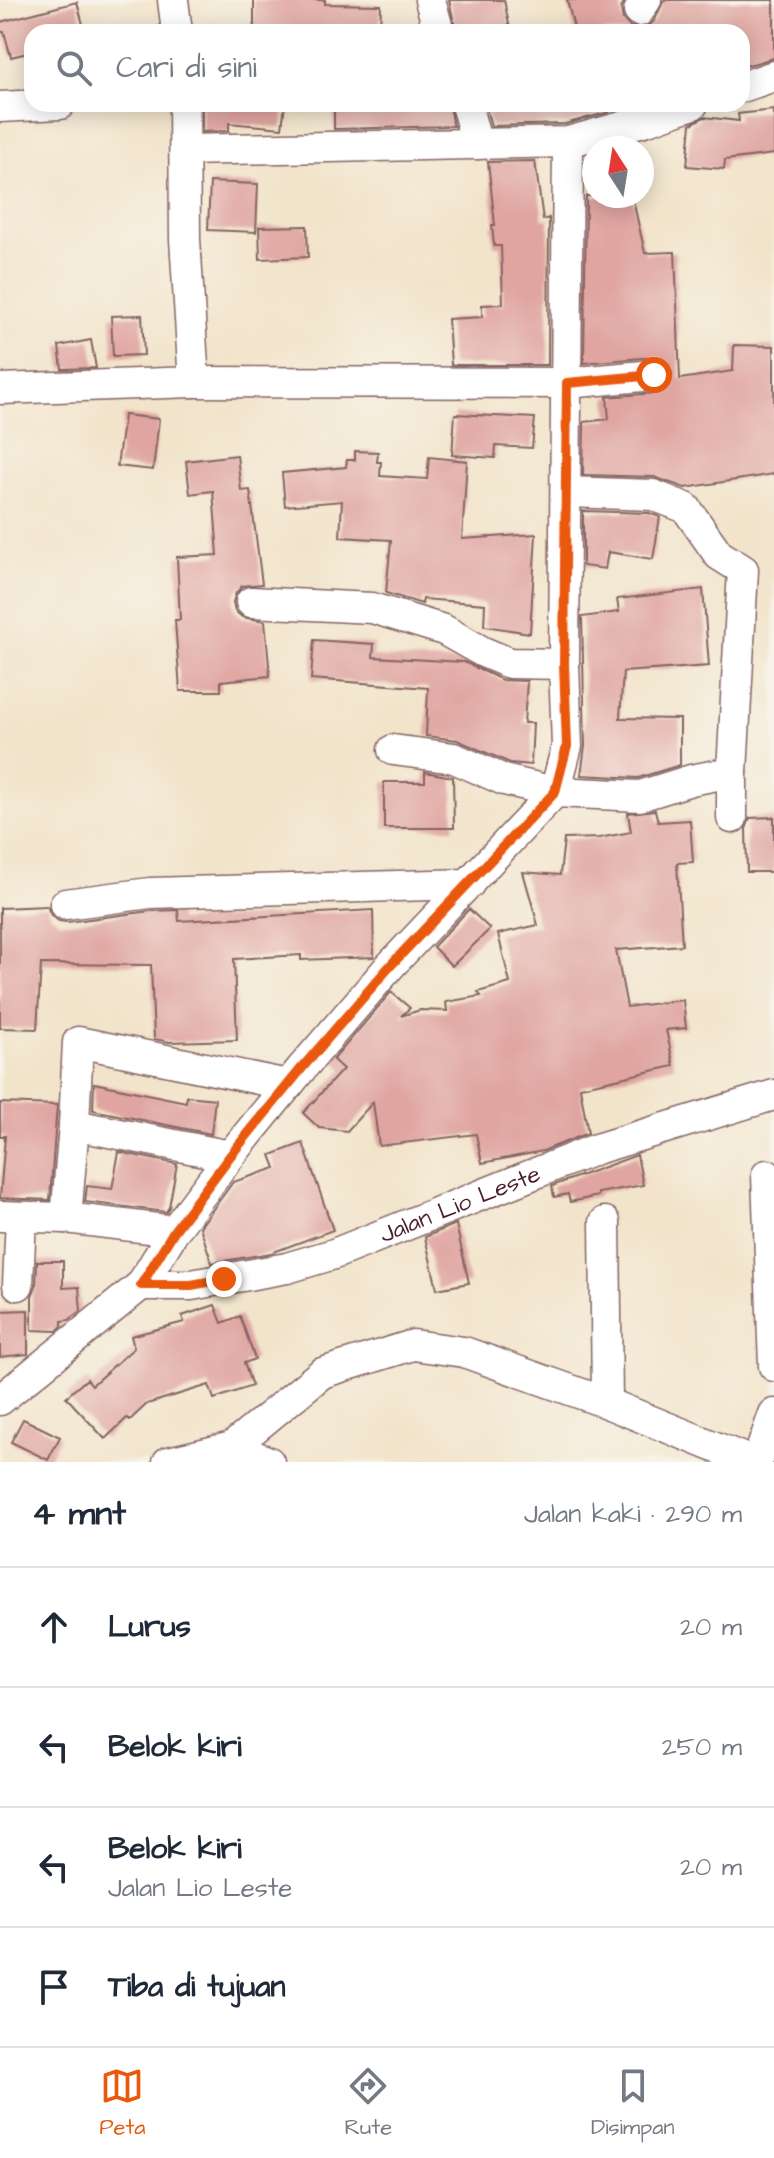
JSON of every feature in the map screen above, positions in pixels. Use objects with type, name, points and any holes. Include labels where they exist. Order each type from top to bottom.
[{"type":"street","points":[[173,0],[176,24]]},
{"type":"street","points":[[430,0],[437,24]]},
{"type":"street","points":[[750,84],[774,76]]},
{"type":"street","points":[[0,107],[24,106]]},
{"type":"street","points":[[184,112],[185,239],[194,382]]},
{"type":"street","points":[[468,112],[477,144]]},
{"type":"street","points":[[185,150],[568,142],[670,112]]},
{"type":"street","points":[[0,1400],[141,1285],[174,1231],[288,1085],[390,966],[555,792],[567,746],[564,664],[568,142]]},
{"type":"street","points":[[0,389],[194,382],[567,383],[654,375]]},
{"type":"street","points":[[567,492],[653,495],[686,508],[719,555],[743,570],[732,818]]},
{"type":"street","points":[[251,602],[372,608],[444,630],[509,663],[564,664]]},
{"type":"street","points":[[393,750],[454,758],[504,780],[555,792],[640,796],[691,780],[732,772]]},
{"type":"street","points":[[65,904],[150,893],[469,884]]},
{"type":"street","points":[[66,1218],[78,1042],[288,1085]]},
{"type":"street","name":"Jalan Lio Leste","points":[[141,1285],[191,1285],[287,1268],[334,1254],[596,1149],[774,1095]]},
{"type":"street","points":[[74,1125],[230,1156]]},
{"type":"street","points":[[767,1175],[774,1366]]},
{"type":"street","points":[[18,1285],[10,1217],[66,1218],[174,1231]]},
{"type":"street","points":[[605,1222],[607,1403]]},
{"type":"street","points":[[168,1462],[232,1447],[322,1373],[413,1345],[464,1352],[607,1403],[754,1462],[774,1414]]},
{"type":"street","points":[[232,1447],[269,1462]]},
{"type":"building","points":[[254,0],[325,0],[325,4],[381,5],[380,24],[254,24]]},
{"type":"building","points":[[449,0],[504,0],[509,24],[454,24]]},
{"type":"building","points":[[567,0],[625,0],[621,9],[627,24],[573,24]]},
{"type":"building","points":[[664,0],[774,0],[774,58],[750,65],[750,24],[651,24]]},
{"type":"building","points":[[77,2],[83,24],[24,24],[24,54],[11,57],[4,32],[0,32],[0,22]]},
{"type":"building","points":[[774,110],[774,154],[725,160],[724,169],[687,166],[691,124],[704,117],[739,121],[738,114]]},
{"type":"building","points":[[202,112],[284,112],[282,128],[229,123],[229,131],[202,132]]},
{"type":"building","points":[[334,112],[450,112],[453,126],[334,129]]},
{"type":"building","points":[[487,112],[609,112],[565,124],[491,126]]},
{"type":"building","points":[[535,161],[543,220],[549,218],[548,365],[451,365],[448,319],[482,317],[482,305],[503,304],[501,246],[494,246],[492,225],[495,225],[488,162]]},
{"type":"building","points":[[210,182],[258,184],[256,232],[208,230]]},
{"type":"building","points":[[586,208],[635,208],[645,253],[675,252],[680,379],[733,371],[734,345],[774,346],[774,474],[685,488],[654,477],[583,475],[584,422],[609,419],[607,397],[656,393],[670,383],[672,374],[668,364],[661,358],[653,357],[584,363]]},
{"type":"building","points":[[307,226],[308,257],[260,259],[259,227]]},
{"type":"building","points":[[142,315],[144,355],[113,356],[111,316]]},
{"type":"building","points":[[91,340],[96,368],[62,369],[59,346]]},
{"type":"building","points":[[455,414],[535,418],[532,448],[496,446],[495,458],[452,455]]},
{"type":"building","points":[[124,415],[159,419],[153,470],[117,466]]},
{"type":"building","points":[[355,451],[378,452],[380,476],[427,479],[429,457],[467,461],[462,539],[536,534],[530,633],[484,626],[485,604],[423,599],[422,604],[386,593],[391,540],[340,537],[342,501],[285,506],[282,473],[346,467],[347,460],[355,460]]},
{"type":"building","points":[[237,455],[241,491],[250,490],[262,584],[242,586],[233,602],[235,611],[242,617],[265,621],[270,676],[221,681],[221,691],[180,691],[175,620],[180,620],[177,557],[218,555],[213,491],[190,494],[186,461]]},
{"type":"building","points":[[583,511],[649,513],[660,517],[653,559],[608,552],[605,569],[583,566]]},
{"type":"building","points":[[703,589],[709,666],[623,672],[620,718],[680,719],[680,765],[638,778],[581,775],[585,746],[582,617],[619,612],[617,599]]},
{"type":"building","points":[[314,640],[374,644],[373,657],[464,662],[502,680],[527,681],[524,723],[533,723],[531,765],[510,763],[457,740],[426,736],[428,688],[311,679]]},
{"type":"building","points":[[425,772],[453,777],[454,828],[384,828],[384,782],[425,782]]},
{"type":"building","points":[[655,810],[658,822],[690,820],[693,862],[677,863],[682,945],[616,950],[627,1007],[683,1000],[686,1028],[666,1030],[674,1066],[580,1087],[588,1133],[543,1151],[482,1163],[476,1134],[379,1146],[373,1102],[347,1131],[319,1128],[303,1113],[343,1069],[333,1060],[391,992],[410,1008],[401,1016],[420,1010],[447,1011],[446,1002],[481,996],[478,992],[510,983],[498,934],[538,925],[523,872],[560,875],[564,839],[599,838],[631,832],[628,813]]},
{"type":"building","points":[[774,817],[774,872],[747,872],[746,829],[750,818]]},
{"type":"building","points":[[47,906],[51,915],[67,922],[151,911],[178,910],[179,921],[373,910],[374,957],[301,960],[301,955],[234,959],[237,1040],[170,1042],[154,1039],[151,965],[41,964],[37,1029],[0,1028],[0,908]]},
{"type":"building","points":[[469,909],[490,929],[452,966],[433,947]]},
{"type":"building","points":[[94,1083],[186,1102],[187,1096],[215,1099],[211,1134],[93,1110]]},
{"type":"building","points":[[0,1103],[57,1105],[50,1200],[0,1198],[5,1136],[0,1136]]},
{"type":"building","points":[[303,1143],[333,1230],[271,1253],[212,1263],[200,1227],[233,1182],[276,1168],[271,1155]]},
{"type":"building","points":[[119,1152],[177,1164],[166,1212],[85,1202],[87,1186],[112,1189]]},
{"type":"building","points":[[637,1155],[643,1185],[598,1193],[598,1196],[570,1202],[568,1194],[554,1197],[552,1186]]},
{"type":"building","points":[[456,1224],[469,1283],[437,1289],[425,1237]]},
{"type":"building","points":[[37,1261],[63,1261],[63,1288],[79,1287],[81,1311],[62,1321],[57,1331],[32,1330],[32,1296],[36,1286]]},
{"type":"building","points":[[215,1305],[222,1323],[240,1316],[255,1359],[244,1363],[252,1386],[214,1399],[209,1385],[147,1404],[105,1439],[66,1397],[87,1379],[92,1385],[134,1348],[131,1336],[184,1322],[182,1316]]},
{"type":"building","points":[[28,1310],[28,1354],[0,1357],[0,1311]]},
{"type":"building","points":[[23,1419],[60,1437],[48,1460],[11,1442]]},
{"type":"route","points":[[224,1279],[191,1285],[141,1285],[174,1231],[302,1068],[390,966],[555,792],[567,746],[564,664],[567,383],[654,375]]}]
